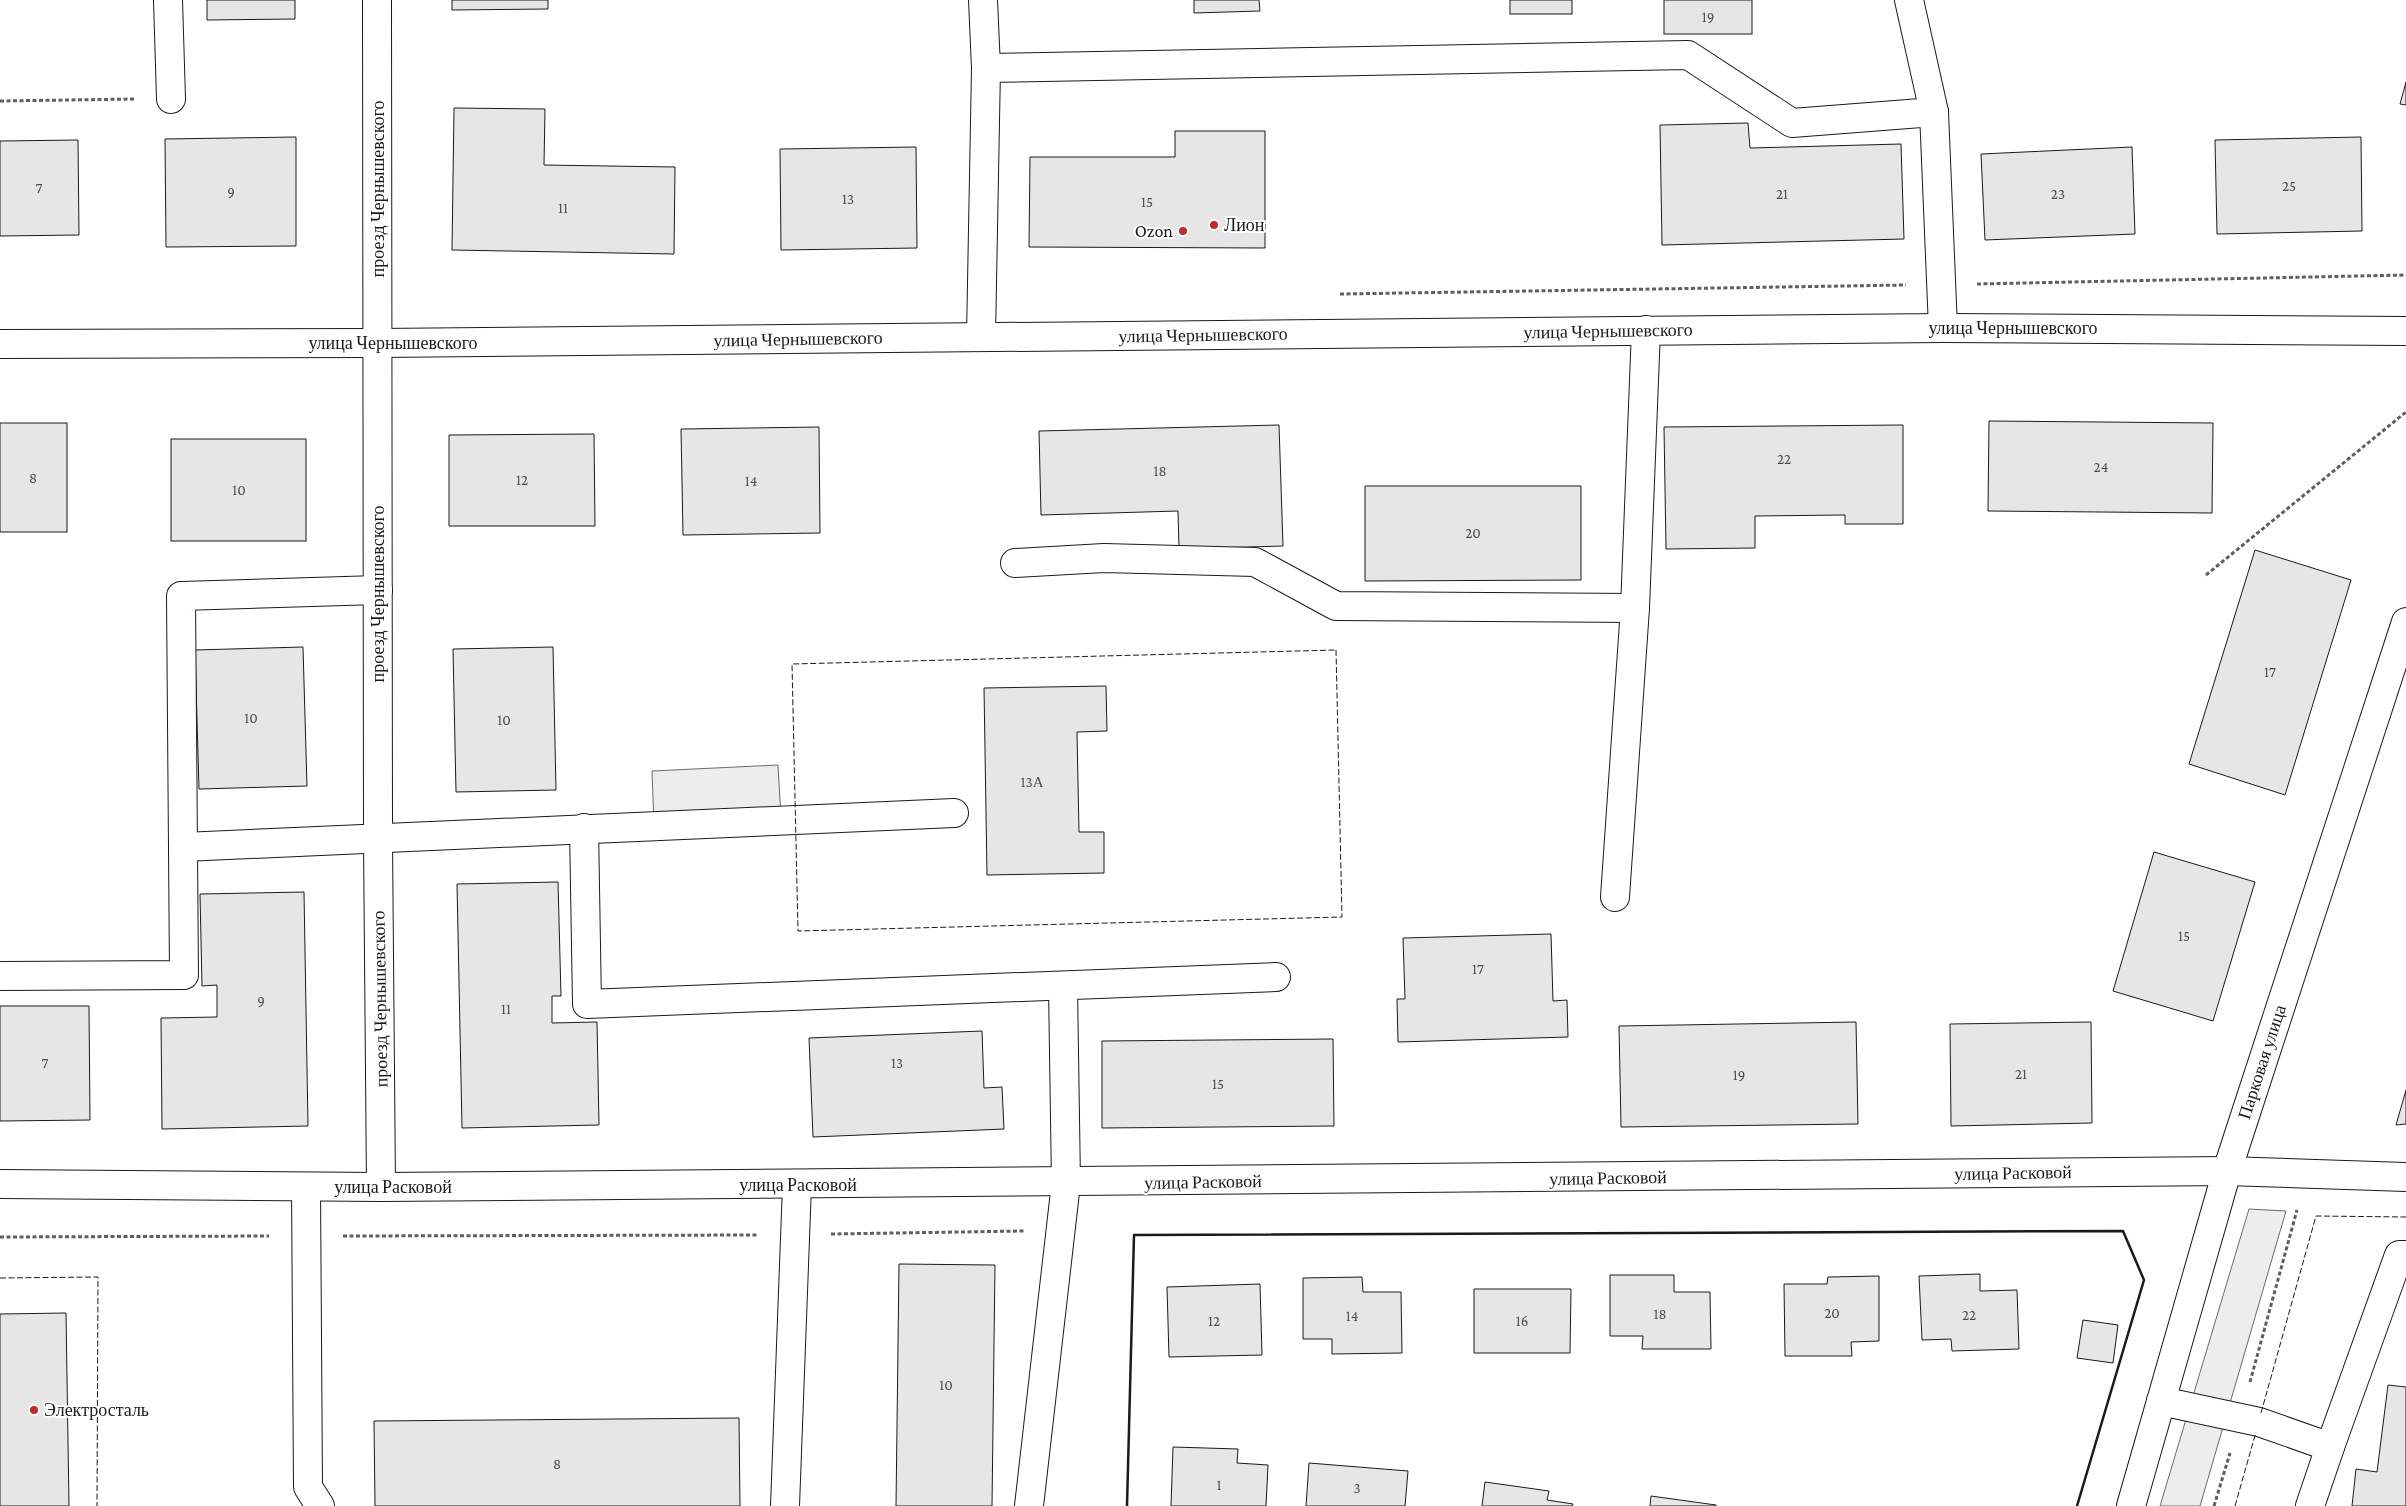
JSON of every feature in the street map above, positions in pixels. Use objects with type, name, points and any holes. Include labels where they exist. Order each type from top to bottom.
[{"type":"street","points":[[168,0],[171,99]]},
{"type":"street","name":"проезд Чернышевского","points":[[377,0],[379,343],[378,840],[381,1187]]},
{"type":"street","points":[[981,337],[986,68],[983,0]]},
{"type":"street","points":[[1909,0],[1934,112],[1943,328]]},
{"type":"street","points":[[986,68],[1688,55],[1792,123],[1934,112]]},
{"type":"street","name":"улица Чернышевского","points":[[0,344],[379,343],[1943,328],[2406,331]]},
{"type":"street","points":[[1615,897],[1635,608],[1646,330]]},
{"type":"street","points":[[1015,563],[1104,558],[1255,562],[1336,606],[1635,608]]},
{"type":"street","points":[[0,976],[184,975],[181,596],[378,590]]},
{"type":"street","name":"Парковая улица","points":[[2130,1506],[2227,1171],[2406,622]]},
{"type":"street","points":[[183,847],[378,840],[584,828],[954,814]]},
{"type":"street","points":[[584,828],[587,1004],[1063,987],[1276,977]]},
{"type":"street","points":[[1029,1506],[1066,1183],[1063,987]]},
{"type":"street","name":"улица Расковой","points":[[0,1184],[381,1187],[797,1185],[2227,1171],[2406,1177]]},
{"type":"street","points":[[785,1506],[797,1185]]},
{"type":"street","points":[[306,1186],[308,1487],[320,1506]]},
{"type":"street","points":[[2310,1506],[2399,1255],[2406,1255]]},
{"type":"street","points":[[2161,1400],[2258,1422],[2330,1447]]},
{"type":"path","points":[[0,102],[171,99]]},
{"type":"path","points":[[1332,294],[2406,275]]},
{"type":"path","points":[[2206,575],[2406,412]]},
{"type":"path","points":[[2214,1506],[2306,1175]]},
{"type":"path","points":[[0,1237],[796,1234],[1061,1231]]},
{"type":"shaded area","points":[[778,765],[781,819],[654,825],[652,771]]},
{"type":"shaded area","points":[[2249,1209],[2286,1211],[2200,1506],[2160,1506]]},
{"type":"building","points":[[207,0],[295,0],[295,19],[207,20]]},
{"type":"building","points":[[452,0],[548,0],[548,9],[452,10]]},
{"type":"building","points":[[1194,0],[1259,0],[1260,11],[1194,13]]},
{"type":"building","points":[[1510,0],[1572,0],[1572,14],[1510,14]]},
{"type":"building","points":[[1664,0],[1752,0],[1752,34],[1664,34]]},
{"type":"building","points":[[2406,82],[2406,105],[2400,104]]},
{"type":"building","points":[[454,108],[545,109],[544,165],[675,167],[674,254],[452,250]]},
{"type":"building","points":[[1748,123],[1750,148],[1901,144],[1904,239],[1662,245],[1660,125]]},
{"type":"building","points":[[1175,131],[1265,131],[1265,248],[1029,247],[1030,157],[1175,157]]},
{"type":"building","points":[[296,137],[296,246],[166,247],[165,139]]},
{"type":"building","points":[[2361,137],[2362,231],[2217,234],[2215,140]]},
{"type":"building","points":[[78,140],[79,235],[0,236],[0,141]]},
{"type":"building","points":[[916,147],[917,248],[781,250],[780,149]]},
{"type":"building","points":[[2132,147],[2135,234],[1985,240],[1981,154]]},
{"type":"building","points":[[1989,421],[2213,423],[2212,513],[1988,511]]},
{"type":"building","points":[[0,423],[67,423],[67,532],[0,532]]},
{"type":"building","points":[[1279,425],[1283,546],[1179,549],[1178,511],[1041,515],[1039,431]]},
{"type":"building","points":[[1903,425],[1903,524],[1845,524],[1845,515],[1755,516],[1755,548],[1666,549],[1664,427]]},
{"type":"building","points":[[819,427],[820,533],[683,535],[681,429]]},
{"type":"building","points":[[594,434],[595,526],[449,526],[449,435]]},
{"type":"building","points":[[171,439],[306,439],[306,541],[171,541]]},
{"type":"building","points":[[1365,486],[1581,486],[1581,580],[1365,581]]},
{"type":"building","points":[[2255,550],[2351,580],[2285,795],[2189,764]]},
{"type":"building","points":[[303,647],[307,786],[199,789],[195,650]]},
{"type":"building","points":[[553,647],[556,790],[456,792],[453,649]]},
{"type":"building","points":[[1106,686],[1107,731],[1077,732],[1079,832],[1104,832],[1104,873],[987,875],[984,688]]},
{"type":"building","points":[[2154,852],[2255,882],[2213,1021],[2113,991]]},
{"type":"building","points":[[558,882],[561,996],[552,996],[552,1023],[597,1022],[599,1125],[462,1128],[457,884]]},
{"type":"building","points":[[304,892],[308,1126],[162,1129],[161,1018],[217,1017],[217,985],[202,986],[200,894]]},
{"type":"building","points":[[1551,934],[1553,1001],[1567,1000],[1568,1037],[1398,1042],[1397,999],[1405,999],[1403,938]]},
{"type":"building","points":[[0,1006],[89,1006],[90,1120],[0,1121]]},
{"type":"building","points":[[1856,1022],[1858,1124],[1621,1127],[1619,1026]]},
{"type":"building","points":[[2091,1022],[2092,1123],[1951,1126],[1950,1024]]},
{"type":"building","points":[[982,1031],[984,1088],[1002,1087],[1004,1129],[813,1137],[809,1038]]},
{"type":"building","points":[[1333,1039],[1334,1126],[1102,1128],[1102,1041]]},
{"type":"building","points":[[2406,1090],[2406,1124],[2396,1125]]},
{"type":"building","points":[[899,1264],[995,1265],[992,1506],[896,1506]]},
{"type":"building","points":[[1980,1274],[1980,1291],[2017,1290],[2019,1349],[1952,1351],[1951,1339],[1922,1340],[1919,1276]]},
{"type":"building","points":[[1610,1275],[1674,1275],[1674,1292],[1710,1292],[1711,1349],[1642,1349],[1643,1336],[1610,1336]]},
{"type":"building","points":[[1879,1276],[1879,1341],[1851,1342],[1852,1356],[1785,1356],[1784,1284],[1827,1284],[1828,1277]]},
{"type":"building","points":[[1362,1277],[1363,1292],[1401,1292],[1402,1353],[1332,1354],[1332,1339],[1303,1339],[1303,1278]]},
{"type":"building","points":[[1260,1284],[1262,1355],[1169,1357],[1167,1287]]},
{"type":"building","points":[[1474,1289],[1571,1289],[1570,1353],[1474,1353]]},
{"type":"building","name":"Электросталь","points":[[66,1313],[69,1506],[0,1506],[0,1314]]},
{"type":"building","points":[[2083,1320],[2118,1325],[2113,1363],[2077,1358]]},
{"type":"building","points":[[2388,1385],[2406,1387],[2406,1506],[2352,1506],[2356,1469],[2377,1472]]},
{"type":"building","points":[[739,1418],[740,1506],[375,1506],[374,1421]]},
{"type":"building","points":[[1173,1447],[1238,1449],[1237,1463],[1268,1465],[1266,1506],[1171,1506]]},
{"type":"building","points":[[1309,1463],[1408,1471],[1405,1506],[1306,1506]]},
{"type":"building","points":[[1485,1482],[1549,1491],[1547,1500],[1573,1504],[1572,1506],[1482,1506]]},
{"type":"building","points":[[1651,1496],[1716,1505],[1716,1506],[1650,1506]]},
{"type":"fence","points":[[1336,650],[1342,917],[798,931],[792,664],[1336,650]]},
{"type":"fence","points":[[2261,1413],[2316,1216],[2406,1217]]},
{"type":"fence","points":[[0,1278],[98,1277],[97,1506]]},
{"type":"fence","points":[[2235,1506],[2256,1432]]},
{"type":"wall","points":[[1127,1506],[1134,1235],[2123,1231],[2144,1280],[2077,1506]]},
{"type":"place","name":"Лион","points":[[1214,225]]},
{"type":"place","name":"Ozon","points":[[1183,231]]},
{"type":"place","name":"Электросталь","points":[[34,1410]]}]
